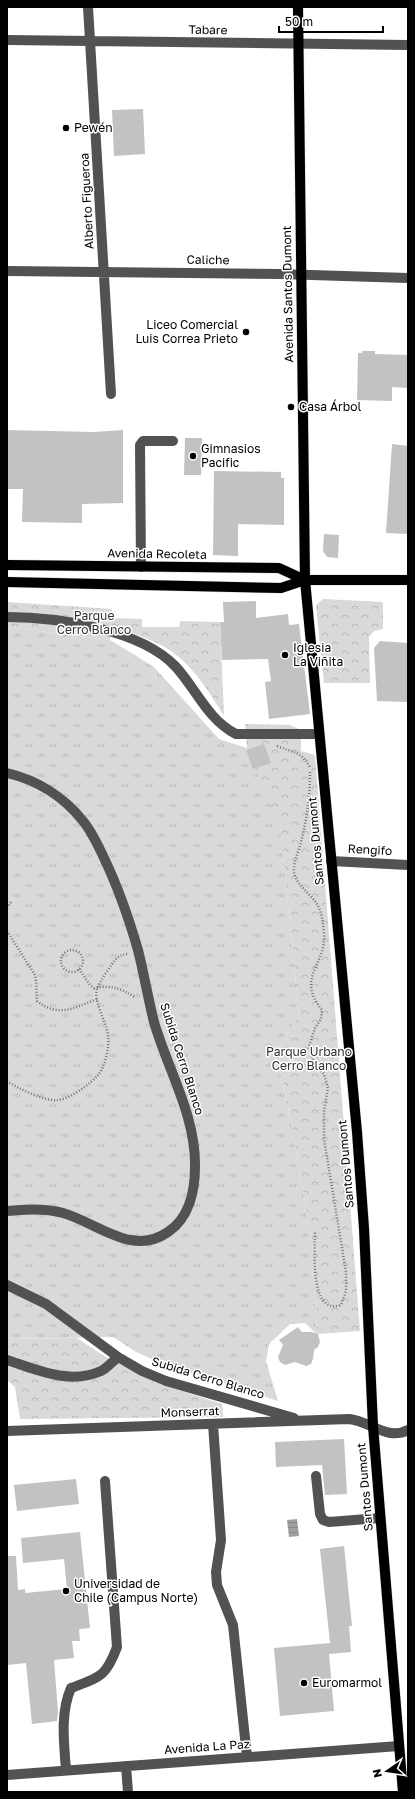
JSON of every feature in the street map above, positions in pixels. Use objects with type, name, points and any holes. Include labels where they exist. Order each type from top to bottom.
[{"type":"main road","name":"Avenida Santos Dumont","points":[[298,7],[305,580]]},
{"type":"main road","name":"Avenida Recoleta","points":[[7,565],[280,568],[305,580]]},
{"type":"main road","name":"Avenida Recoleta","points":[[7,582],[281,588],[305,580],[408,580]]},
{"type":"main road","name":"Santos Dumont","points":[[305,580],[357,1132],[364,1228],[373,1426],[380,1518],[403,1746],[403,1792]]},
{"type":"street","name":"Alberto Figueroa","points":[[88,7],[111,394]]},
{"type":"street","name":"Tabare","points":[[7,40],[408,45]]},
{"type":"street","name":"Caliche","points":[[7,271],[279,274],[301,276],[408,278]]},
{"type":"street","points":[[141,567],[140,445],[143,441],[150,440],[173,441]]},
{"type":"street","points":[[7,617],[28,617],[75,623],[115,633],[139,642],[164,656],[175,666],[212,716],[228,730],[236,734],[319,734]]},
{"type":"street","name":"Subida Cerro Blanco","points":[[7,773],[30,780],[55,794],[70,807],[84,822],[93,836],[109,869],[138,952],[154,1023],[185,1110],[194,1150],[195,1166],[193,1189],[182,1220],[175,1227],[158,1238],[146,1241],[124,1240],[60,1212],[28,1210],[7,1211]]},
{"type":"street","name":"Rengifo","points":[[331,860],[408,865]]},
{"type":"street","name":"Subida Cerro Blanco","points":[[7,1285],[46,1304],[118,1357],[142,1371],[166,1381],[306,1420]]},
{"type":"street","points":[[7,1360],[48,1374],[74,1376],[89,1375],[102,1370],[118,1357]]},
{"type":"street","name":"Monserrat","points":[[7,1431],[306,1420],[357,1420],[386,1433],[393,1434],[408,1430]]},
{"type":"street","points":[[213,1424],[221,1540],[216,1572],[218,1585],[233,1625],[248,1757]]},
{"type":"street","points":[[316,1476],[320,1514],[323,1520],[329,1522],[380,1518]]},
{"type":"street","points":[[66,1770],[64,1734],[65,1701],[71,1688],[100,1677],[110,1666],[117,1647],[105,1482]]},
{"type":"street","name":"Avenida La Paz","points":[[7,1775],[403,1746]]},
{"type":"street","points":[[126,1766],[128,1792]]},
{"type":"path","points":[[267,734],[273,744],[297,752],[305,759],[310,768],[310,794],[301,842],[293,871],[299,884],[316,902],[322,914],[324,935],[322,954],[312,972],[310,989],[316,1003],[322,1010],[321,1019],[315,1028],[309,1046],[314,1064],[324,1074],[328,1088],[324,1111],[324,1139],[336,1206],[346,1285],[346,1292],[341,1305],[335,1308],[326,1305],[321,1300],[318,1289],[315,1231]]},
{"type":"path","points":[[7,908],[11,902]]},
{"type":"path","points":[[7,931],[35,975],[37,982],[37,1001],[45,1007],[53,1010],[64,1010],[97,999]]},
{"type":"path","points":[[75,951],[81,955],[83,962],[80,969],[73,972],[63,968],[61,961],[65,952],[75,951]]},
{"type":"path","points":[[7,1081],[31,1092],[50,1099],[58,1100],[76,1093],[100,1073],[108,1053],[109,1037],[97,999],[98,987],[117,959],[122,955],[138,952]]},
{"type":"path","points":[[80,969],[90,985],[94,988],[110,986],[123,990],[150,1007]]},
{"type":"green space","points":[[323,599],[383,602],[383,629],[374,631],[369,637],[370,683],[324,683],[316,605]]},
{"type":"green space","name":"Parque Cerro Blanco","points":[[7,602],[112,609],[112,618],[142,619],[142,627],[179,627],[180,621],[220,622],[224,716],[197,676],[181,659],[161,645],[112,626],[110,640],[7,627]]},
{"type":"green space","points":[[7,627],[110,640],[154,667],[219,739],[247,748],[280,823],[299,1015],[276,1053],[290,1116],[312,1242],[317,1334],[305,1323],[290,1324],[269,1344],[266,1361],[278,1401],[161,1363],[136,1352],[113,1337],[7,1339]]},
{"type":"green space","name":"Parque Urbano Cerro Blanco","points":[[245,724],[290,725],[301,730],[301,751],[315,755],[360,1331],[317,1334],[312,1242],[290,1116],[276,1053],[299,1015],[280,824],[247,748]]},
{"type":"green space","points":[[77,1338],[104,1356],[157,1383],[222,1404],[223,1417],[20,1419],[15,1387],[7,1380],[7,1339]]},
{"type":"shaded area","points":[[297,1519],[299,1536],[289,1537],[287,1520]]},
{"type":"building","points":[[143,109],[145,154],[114,156],[112,110]]},
{"type":"building","points":[[362,351],[375,351],[375,354],[408,355],[408,388],[392,387],[392,401],[357,400],[358,353],[362,353]]},
{"type":"building","points":[[7,430],[94,432],[123,430],[123,503],[82,504],[82,523],[22,522],[23,489],[7,489]]},
{"type":"building","name":"Gimnasios Pacific","points":[[185,438],[202,438],[201,475],[184,475]]},
{"type":"building","points":[[392,444],[408,446],[408,534],[386,533]]},
{"type":"building","points":[[214,471],[281,472],[281,478],[284,478],[284,525],[238,524],[238,556],[213,555]]},
{"type":"building","points":[[324,534],[339,535],[338,558],[327,557],[323,551]]},
{"type":"building","points":[[256,601],[256,618],[288,614],[289,625],[299,624],[310,714],[269,719],[265,682],[271,681],[268,659],[222,660],[220,622],[224,622],[223,602]]},
{"type":"building","points":[[380,641],[408,643],[408,702],[377,701],[374,648]]},
{"type":"building","points":[[264,744],[271,763],[253,769],[246,750]]},
{"type":"building","points":[[298,1327],[302,1332],[312,1332],[318,1334],[320,1342],[318,1347],[314,1350],[311,1364],[306,1366],[295,1362],[285,1365],[280,1362],[278,1357],[283,1345],[279,1340]]},
{"type":"building","points":[[344,1439],[347,1494],[325,1495],[322,1465],[276,1467],[275,1442]]},
{"type":"building","points":[[76,1479],[79,1504],[17,1511],[14,1485]]},
{"type":"building","points":[[80,1532],[90,1628],[79,1629],[80,1641],[72,1641],[74,1658],[54,1660],[58,1712],[57,1721],[32,1724],[26,1663],[7,1665],[7,1556],[16,1556],[18,1590],[25,1589],[25,1593],[67,1589],[64,1559],[23,1563],[21,1538]]},
{"type":"building","name":"Euromarmol","points":[[344,1546],[352,1626],[349,1626],[351,1652],[329,1654],[334,1711],[280,1716],[274,1648],[330,1643],[320,1549]]},
{"type":"place","name":"Pewén","points":[[66,128]]},
{"type":"place","name":"Liceo Comercial Luis Correa Prieto","points":[[246,332]]},
{"type":"place","name":"Casa Árbol","points":[[291,407]]},
{"type":"place","name":"Gimnasios Pacific","points":[[193,456]]},
{"type":"place","name":"Iglesia La Viñita","points":[[285,655]]},
{"type":"place","name":"Universidad de Chile (Campus Norte)","points":[[66,1591]]},
{"type":"place","name":"Euromarmol","points":[[304,1683]]}]
